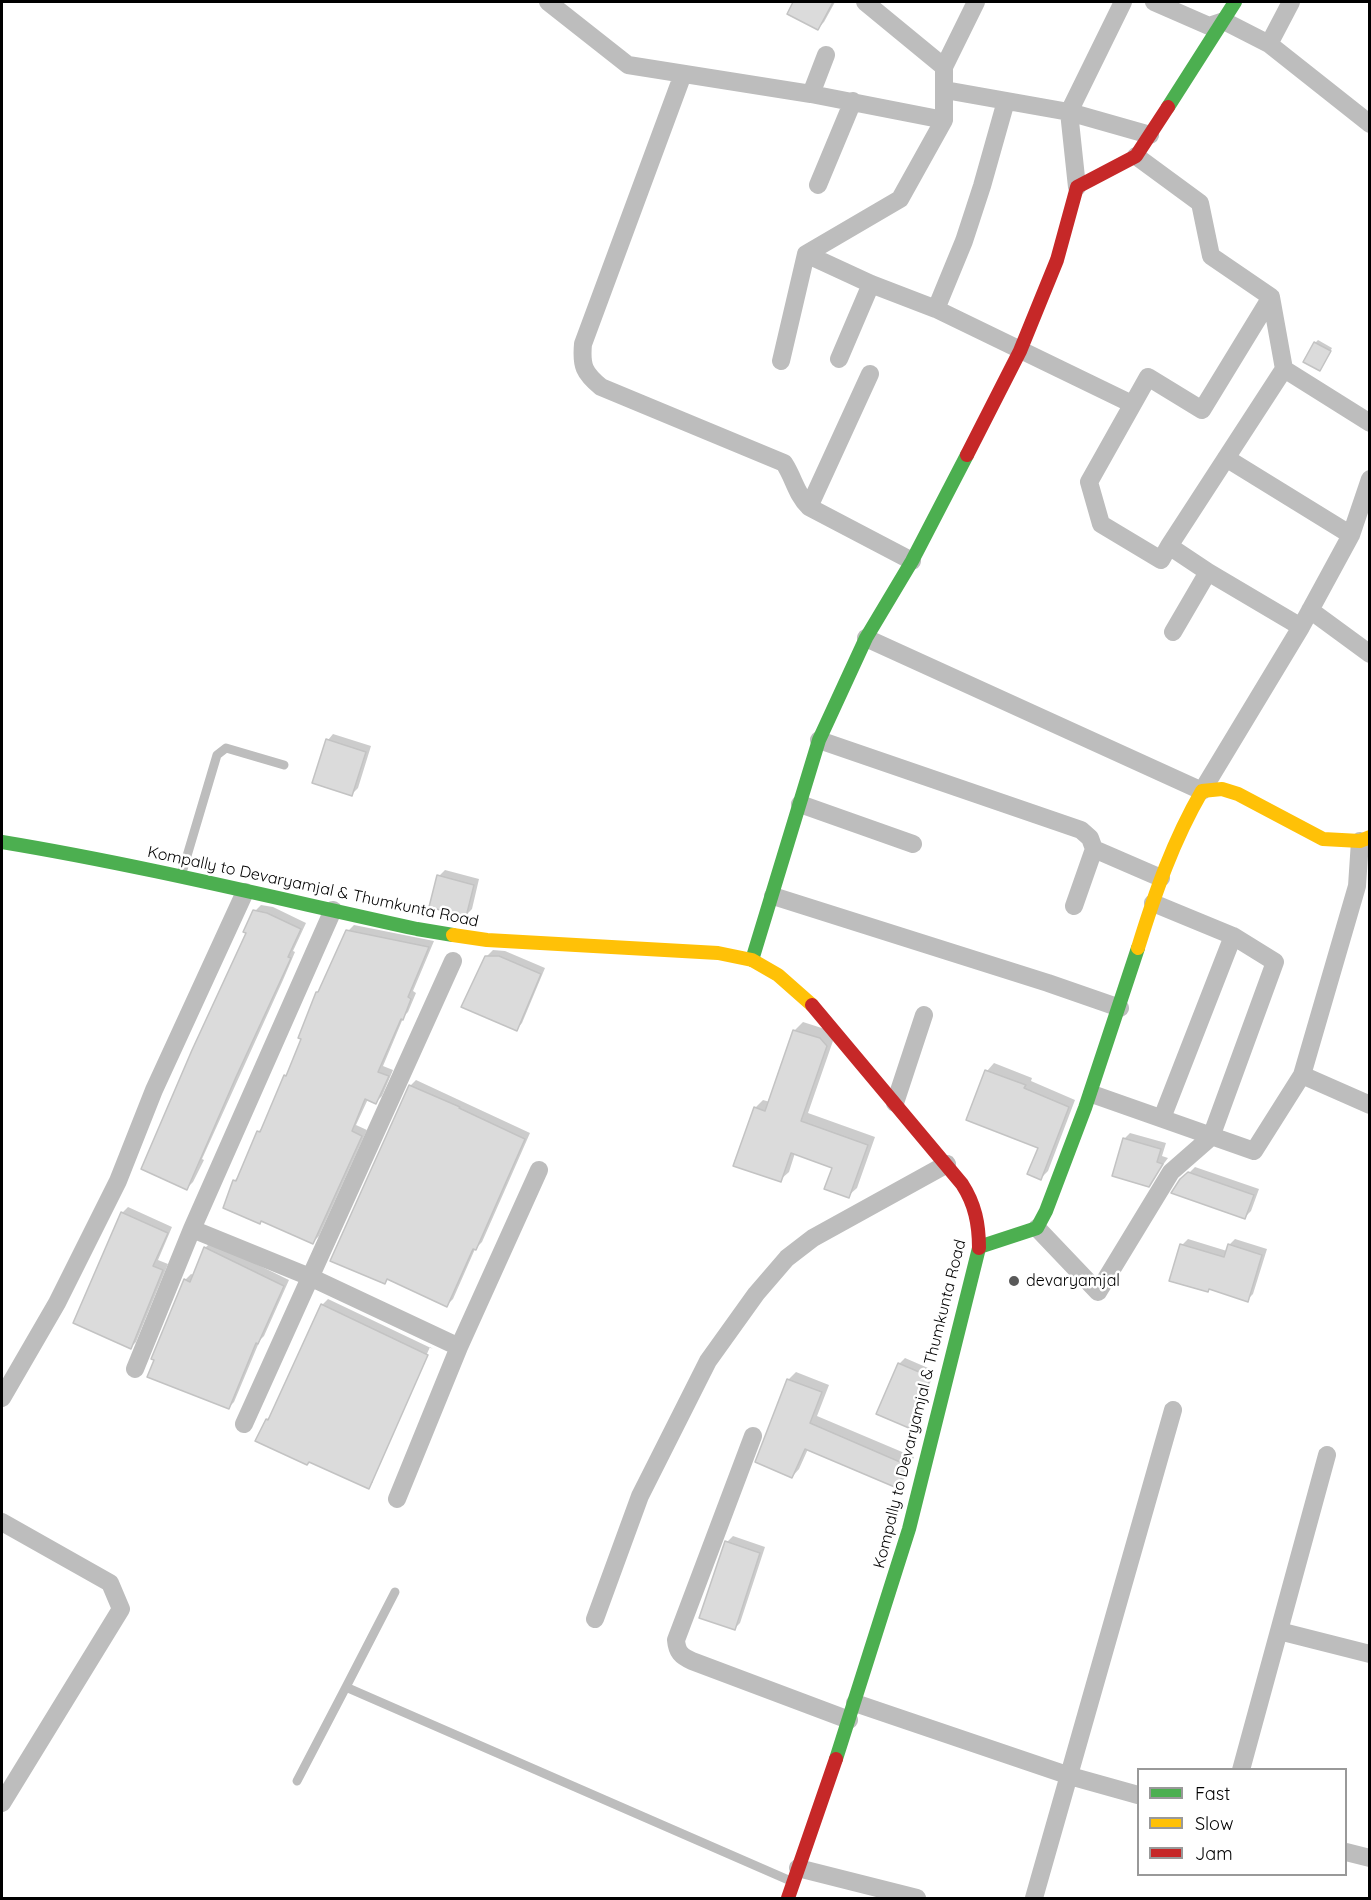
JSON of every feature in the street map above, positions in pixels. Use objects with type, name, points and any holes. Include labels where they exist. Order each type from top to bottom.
[{"type":"street","points":[[548,2],[628,66],[853,101],[944,120]]},
{"type":"street","points":[[864,2],[944,67]]},
{"type":"street","points":[[781,361],[806,254],[900,199],[944,120],[944,67],[976,2]]},
{"type":"street","points":[[752,960],[819,740],[866,638],[912,561],[1020,351],[1057,260],[1077,187],[1069,112],[1123,2]]},
{"type":"street","points":[[1154,2],[1209,26],[1224,21],[1269,44],[1370,124]]},
{"type":"street","points":[[1077,187],[1136,156],[1235,2]]},
{"type":"street","points":[[1269,44],[1291,2]]},
{"type":"street","points":[[811,94],[826,56]]},
{"type":"street","points":[[683,74],[583,344],[582,362],[588,376],[601,387],[784,463],[801,499],[809,507],[912,561]]},
{"type":"street","points":[[945,90],[1069,112],[1150,135]]},
{"type":"street","points":[[818,185],[853,101]]},
{"type":"street","points":[[936,309],[964,241],[1006,101]]},
{"type":"street","points":[[1136,156],[1200,203],[1210,256],[1271,297],[1284,369],[1161,560],[1101,524],[1089,482],[1148,377],[1202,410],[1271,297]]},
{"type":"street","points":[[806,254],[871,284],[936,309],[1132,404]]},
{"type":"street","points":[[839,359],[871,284]]},
{"type":"street","points":[[1284,369],[1370,423]]},
{"type":"street","points":[[809,507],[870,374]]},
{"type":"street","points":[[1226,458],[1351,535]]},
{"type":"street","points":[[979,1247],[1037,1228],[1046,1211],[1092,1094],[1165,864],[1187,817],[1301,627],[1351,535],[1370,478]]},
{"type":"street","points":[[1169,546],[1208,573],[1301,627]]},
{"type":"street","points":[[1173,632],[1208,573]]},
{"type":"street","points":[[1310,610],[1370,654]]},
{"type":"street","points":[[866,638],[1202,791],[1222,789],[1238,794],[1323,839],[1365,839],[1357,886],[1302,1075],[1254,1151],[1092,1094]]},
{"type":"street","points":[[819,740],[1081,830],[1089,838],[1094,849],[1161,878]]},
{"type":"street","points":[[800,804],[913,844]]},
{"type":"street","name":"Kompally to Devaryamjal & Thumkunta Road","points":[[2,842],[97,858],[417,929],[487,940],[718,953],[752,960],[778,975],[807,999],[947,1164],[971,1196],[978,1216],[979,1247],[909,1529],[852,1712],[788,1899]]},
{"type":"street","points":[[1074,906],[1094,849]]},
{"type":"street","points":[[2,1398],[57,1303],[118,1181],[154,1090],[245,892]]},
{"type":"street","points":[[773,896],[1120,1008]]},
{"type":"street","points":[[1037,1228],[1098,1292],[1171,1172],[1211,1137],[1275,962],[1233,936],[1153,903]]},
{"type":"street","points":[[135,1369],[192,1229],[333,910]]},
{"type":"street","points":[[1162,1118],[1233,936]]},
{"type":"street","points":[[244,1424],[453,962]]},
{"type":"street","points":[[895,1103],[924,1015]]},
{"type":"street","points":[[1302,1075],[1370,1105]]},
{"type":"street","points":[[595,1619],[640,1496],[708,1360],[756,1294],[787,1257],[813,1238],[947,1164]]},
{"type":"street","points":[[397,1499],[459,1347],[539,1170]]},
{"type":"street","points":[[192,1229],[310,1277],[459,1347]]},
{"type":"street","points":[[1034,1899],[1173,1410]]},
{"type":"street","points":[[753,1436],[676,1640],[676,1649],[682,1656],[852,1712],[1137,1795]]},
{"type":"street","points":[[1242,1768],[1327,1455]]},
{"type":"street","points":[[2,1522],[110,1583],[121,1609],[2,1803]]},
{"type":"street","points":[[1278,1631],[1370,1654]]},
{"type":"street","points":[[1347,1852],[1370,1858]]},
{"type":"street","points":[[796,1875],[917,1899]]},
{"type":"lane","points":[[180,878],[217,755],[226,748],[284,765]]},
{"type":"lane","points":[[297,1781],[395,1592]]},
{"type":"lane","points":[[346,1687],[796,1875]]},
{"type":"building","points":[[793,2],[833,2],[818,30],[787,14]]},
{"type":"building","points":[[1314,342],[1331,351],[1320,371],[1303,362]]},
{"type":"building","points":[[326,739],[366,752],[352,796],[312,783]]},
{"type":"building","points":[[437,875],[474,885],[466,917],[429,907]]},
{"type":"building","points":[[253,910],[267,913],[301,929],[288,957],[291,958],[187,1190],[141,1169],[246,933],[243,932]]},
{"type":"building","points":[[346,930],[429,947],[408,997],[411,999],[403,1020],[401,1019],[378,1072],[389,1076],[376,1104],[365,1099],[352,1131],[362,1136],[313,1244],[261,1221],[260,1224],[223,1208],[233,1180],[236,1181],[257,1131],[260,1132],[284,1075],[286,1076],[316,992],[318,992]]},
{"type":"building","points":[[485,956],[499,956],[541,974],[517,1031],[461,1007]]},
{"type":"building","points":[[793,1030],[820,1038],[827,1046],[801,1121],[868,1145],[849,1198],[824,1189],[832,1168],[791,1153],[781,1182],[733,1166],[754,1107],[765,1111]]},
{"type":"building","points":[[985,1070],[1026,1085],[1024,1088],[1069,1107],[1041,1180],[1027,1174],[1038,1148],[966,1120]]},
{"type":"building","points":[[409,1085],[525,1139],[476,1250],[473,1249],[447,1307],[387,1279],[385,1284],[330,1261]]},
{"type":"building","points":[[1123,1138],[1161,1149],[1157,1162],[1163,1164],[1149,1187],[1112,1176]]},
{"type":"building","points":[[1188,1172],[1254,1195],[1245,1219],[1171,1193],[1180,1179]]},
{"type":"building","points":[[121,1212],[168,1233],[153,1266],[163,1270],[131,1349],[73,1323]]},
{"type":"building","points":[[1180,1244],[1224,1257],[1228,1244],[1262,1255],[1248,1302],[1209,1289],[1208,1292],[1169,1281]]},
{"type":"building","points":[[204,1247],[284,1286],[258,1344],[256,1343],[229,1409],[147,1377],[154,1360],[151,1359],[184,1279],[190,1282]]},
{"type":"building","points":[[321,1304],[428,1355],[369,1489],[309,1462],[307,1465],[255,1441],[266,1419],[268,1420]]},
{"type":"building","points":[[898,1363],[931,1377],[909,1428],[876,1414]]},
{"type":"building","points":[[787,1379],[822,1392],[810,1423],[907,1465],[897,1488],[805,1449],[792,1478],[755,1462]]},
{"type":"building","points":[[725,1541],[760,1553],[735,1630],[699,1618]]},
{"type":"traffic: fast","points":[[1168,107],[1235,2]]},
{"type":"traffic: fast","points":[[752,960],[819,740],[866,638],[912,561],[967,455]]},
{"type":"traffic: fast","points":[[2,842],[158,872],[453,935]]},
{"type":"traffic: fast","points":[[979,1247],[1037,1228],[1046,1211],[1085,1108],[1138,948]]},
{"type":"traffic: fast","points":[[836,1759],[909,1529],[979,1248]]},
{"type":"traffic: slow","points":[[1138,948],[1165,868],[1202,791],[1222,789],[1238,794],[1323,839],[1360,841],[1370,837]]},
{"type":"traffic: slow","points":[[453,935],[487,940],[718,953],[752,960],[778,975],[812,1005]]},
{"type":"traffic: jam","points":[[967,455],[1020,351],[1057,260],[1077,187],[1136,156],[1168,107]]},
{"type":"traffic: jam","points":[[812,1005],[962,1184],[975,1214],[979,1248]]},
{"type":"traffic: jam","points":[[788,1898],[836,1759]]},
{"type":"place","name":"devaryamjal","points":[[1014,1281]]}]
